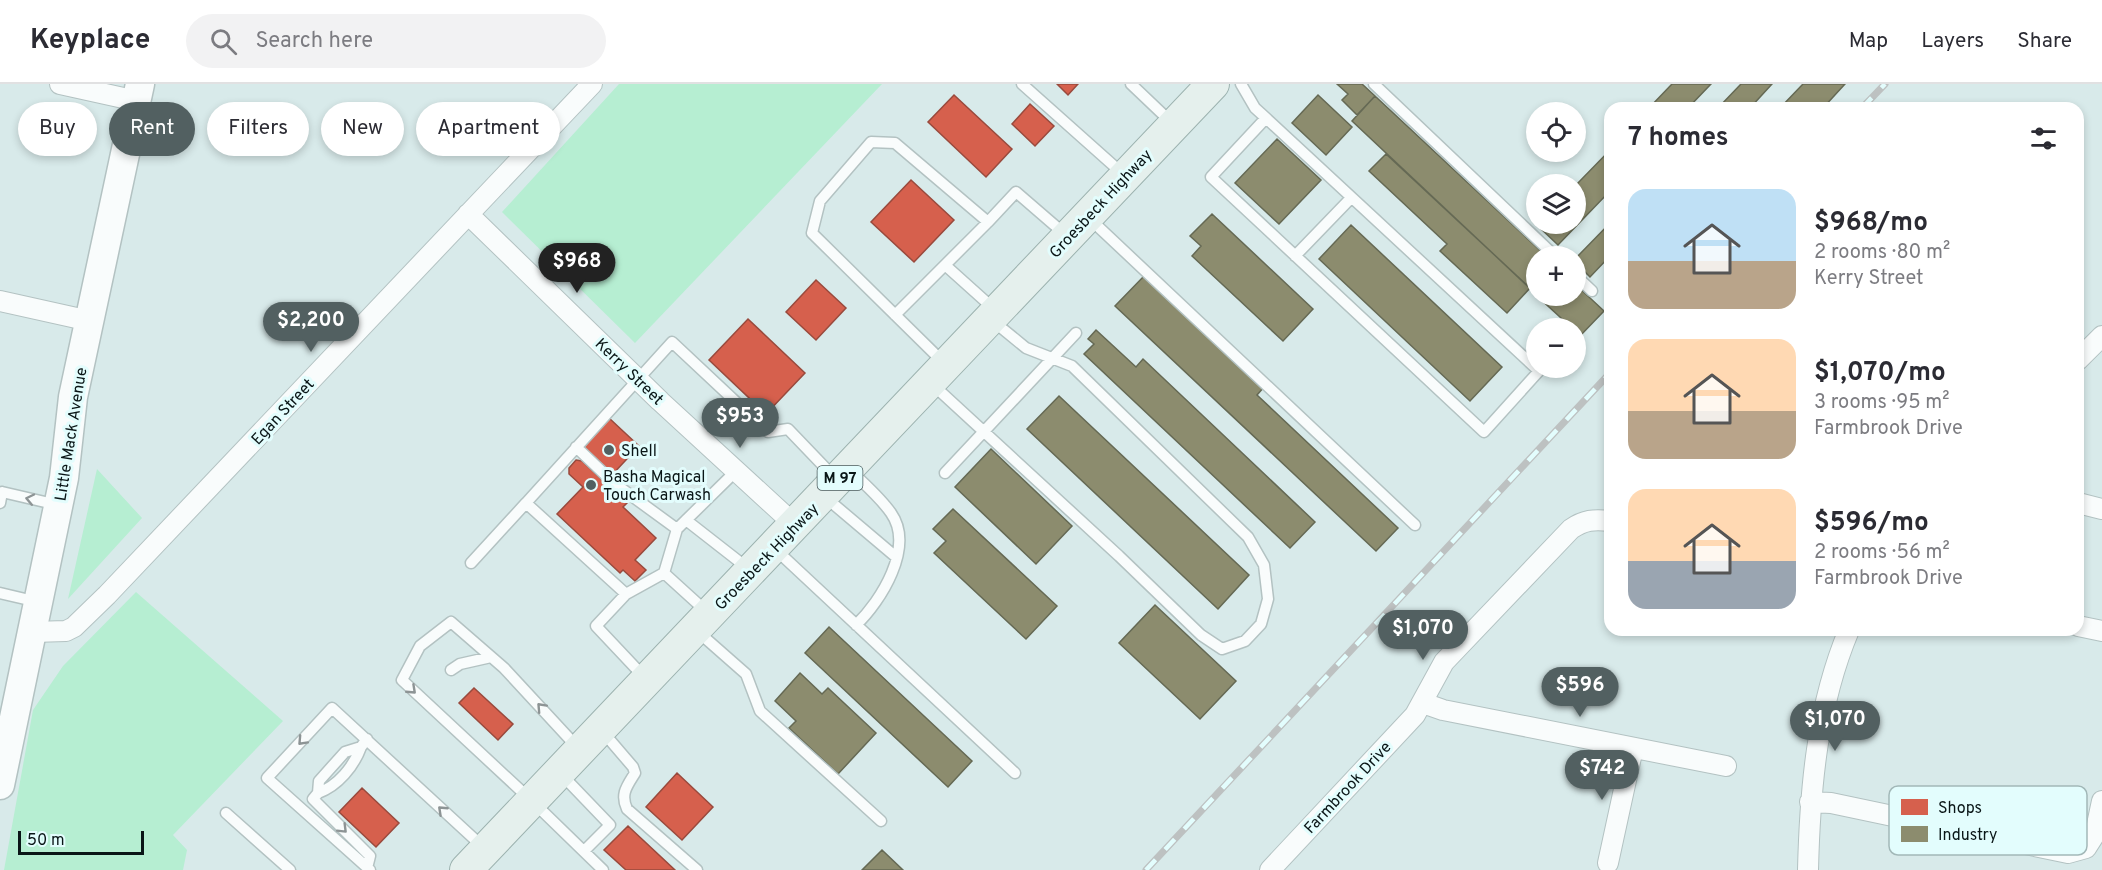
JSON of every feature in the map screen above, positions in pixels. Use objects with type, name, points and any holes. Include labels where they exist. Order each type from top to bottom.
[{"type":"main road","name":"Groesbeck Highway","points":[[478,863],[532,801],[1213,84]]},
{"type":"street","points":[[60,84],[138,92]]},
{"type":"street","name":"Egan Street","points":[[33,632],[66,631],[74,627],[91,611],[592,84]]},
{"type":"street","name":"Little Mack Avenue","points":[[0,785],[7,720],[33,632],[58,505],[73,397],[138,92]]},
{"type":"street","name":"Kerry Street","points":[[468,214],[637,379],[795,525]]},
{"type":"street","points":[[0,301],[90,321]]},
{"type":"street","points":[[2084,354],[2102,336]]},
{"type":"street","points":[[2084,504],[2102,509]]},
{"type":"street","name":"Farmbrook Drive","points":[[1270,870],[1416,715],[1444,662],[1571,529],[1581,522],[1594,519],[1604,520]]},
{"type":"street","points":[[2084,627],[2102,631]]},
{"type":"street","points":[[1808,870],[1810,802],[1816,752],[1830,686],[1847,636]]},
{"type":"street","points":[[1424,703],[1443,710],[1726,766]]},
{"type":"street","points":[[1608,863],[1633,748]]},
{"type":"street","points":[[2087,846],[2095,834],[2102,801]]},
{"type":"street","points":[[1810,802],[1831,803],[1889,815]]},
{"type":"lane","points":[[1022,84],[1125,177]]},
{"type":"lane","points":[[1131,84],[1174,125]]},
{"type":"lane","points":[[1241,84],[1255,108],[1266,118],[1539,371],[1484,432],[1211,177],[1266,118]]},
{"type":"lane","points":[[1374,84],[1544,246]]},
{"type":"lane","points":[[945,265],[1026,348],[1072,366],[1248,537],[1264,566],[1268,599],[1261,624],[1245,641],[1222,649],[1201,635],[1119,556],[983,432],[895,315],[812,233],[820,201],[871,142],[895,143],[988,222]]},
{"type":"lane","points":[[895,315],[1016,192],[1078,227],[1415,525]]},
{"type":"lane","points":[[1295,256],[1352,198]]},
{"type":"lane","points":[[1586,285],[1592,291]]},
{"type":"lane","points":[[945,472],[1076,333]]},
{"type":"lane","points":[[471,563],[672,342],[768,432],[788,429],[837,481],[896,557]]},
{"type":"lane","points":[[576,447],[614,483],[677,529]]},
{"type":"lane","points":[[647,681],[596,626],[626,594],[664,573],[677,529],[736,471]]},
{"type":"lane","points":[[837,481],[892,514],[900,535],[890,580],[871,610],[856,625]]},
{"type":"lane","points":[[0,503],[2,492],[58,505]]},
{"type":"lane","points":[[526,503],[626,594]]},
{"type":"lane","points":[[686,520],[752,571]]},
{"type":"lane","points":[[774,548],[1015,773]]},
{"type":"lane","points":[[664,573],[746,674],[760,711],[881,821]]},
{"type":"lane","points":[[0,593],[39,602]]},
{"type":"lane","points":[[584,851],[610,825],[580,751],[504,668],[451,622],[420,646],[402,680],[603,870]]},
{"type":"lane","points":[[451,670],[459,663],[491,657]]},
{"type":"lane","points":[[368,869],[267,778],[332,708],[478,863]]},
{"type":"lane","points":[[364,743],[345,752],[319,781],[318,793],[313,799],[370,856],[368,869]]},
{"type":"lane","points":[[580,751],[633,766],[635,773],[624,790],[623,801],[627,809],[697,870]]},
{"type":"lane","points":[[226,813],[290,870]]},
{"type":"green space","points":[[619,84],[882,84],[635,343],[502,212],[553,156],[560,156],[560,149]]},
{"type":"green space","points":[[97,469],[142,518],[68,599]]},
{"type":"green space","points":[[136,592],[283,721],[173,835],[187,850],[183,870],[4,870],[33,710],[63,666]]},
{"type":"building: Shops","points":[[1057,84],[1078,84],[1068,95]]},
{"type":"building: Shops","points":[[954,95],[1012,149],[986,177],[928,122]]},
{"type":"building: Shops","points":[[1030,104],[1054,126],[1035,146],[1012,124]]},
{"type":"building: Shops","points":[[911,180],[954,220],[914,262],[871,222]]},
{"type":"building: Shops","points":[[816,280],[846,308],[816,340],[786,312]]},
{"type":"building: Shops","points":[[748,319],[805,373],[766,414],[709,360]]},
{"type":"building: Shops","points":[[609,418],[639,446],[611,476],[581,448]]},
{"type":"building: Shops","points":[[576,460],[582,461],[627,503],[623,507],[656,538],[635,560],[646,570],[635,581],[623,570],[620,573],[557,514],[583,487],[569,474],[569,468]]},
{"type":"building: Shops","points":[[474,688],[513,724],[498,740],[459,703]]},
{"type":"building: Shops","points":[[677,773],[713,807],[682,840],[646,807]]},
{"type":"building: Shops","points":[[362,788],[399,823],[376,847],[339,812]]},
{"type":"building: Shops","points":[[628,826],[675,870],[626,870],[604,850]]},
{"type":"building: Industry","points":[[1337,84],[1362,84],[1375,96],[1357,115],[1342,100],[1348,94]]},
{"type":"building: Industry","points":[[1672,84],[1711,84],[1694,102],[1655,102]]},
{"type":"building: Industry","points":[[1741,84],[1772,84],[1756,102],[1724,102]]},
{"type":"building: Industry","points":[[1803,84],[1845,84],[1828,102],[1786,102]]},
{"type":"building: Industry","points":[[1318,95],[1352,127],[1326,155],[1292,123]]},
{"type":"building: Industry","points":[[1375,96],[1535,246],[1526,246],[1526,285],[1352,121]]},
{"type":"building: Industry","points":[[1277,139],[1321,180],[1279,224],[1235,183]]},
{"type":"building: Industry","points":[[1386,154],[1526,284],[1526,292],[1507,313],[1440,251],[1447,244],[1369,171]]},
{"type":"building: Industry","points":[[1604,156],[1604,197],[1586,216],[1586,175]]},
{"type":"building: Industry","points":[[1212,214],[1313,309],[1283,341],[1192,256],[1201,246],[1190,236]]},
{"type":"building: Industry","points":[[1351,225],[1502,367],[1470,401],[1319,259]]},
{"type":"building: Industry","points":[[1604,229],[1604,262],[1590,277],[1586,273],[1586,248]]},
{"type":"building: Industry","points":[[1546,234],[1569,234],[1558,245]]},
{"type":"building: Industry","points":[[1145,275],[1264,387],[1257,395],[1398,528],[1376,551],[1115,306]]},
{"type":"building: Industry","points":[[1586,294],[1604,311],[1586,330],[1586,318],[1561,318],[1548,306],[1586,306]]},
{"type":"building: Industry","points":[[1096,330],[1136,367],[1143,359],[1315,522],[1290,548],[1084,354],[1094,344],[1088,339]]},
{"type":"building: Industry","points":[[1059,396],[1249,575],[1218,609],[1027,429]]},
{"type":"building: Industry","points":[[991,449],[1072,526],[1036,564],[955,487]]},
{"type":"building: Industry","points":[[953,509],[1057,606],[1026,639],[934,553],[946,541],[933,529]]},
{"type":"building: Industry","points":[[1155,605],[1236,681],[1200,719],[1119,643]]},
{"type":"building: Industry","points":[[829,627],[972,761],[948,787],[805,653]]},
{"type":"building: Industry","points":[[800,673],[822,694],[828,688],[876,733],[838,774],[789,728],[796,721],[775,701]]},
{"type":"building: Industry","points":[[882,850],[903,870],[862,870]]},
{"type":"railway","points":[[1868,102],[1885,84]]},
{"type":"railway","points":[[1146,870],[1604,379]]},
{"type":"place","name":"Shell","points":[[609,450]]},
{"type":"place","name":"Basha Magical Touch Carwash","points":[[591,485]]}]
